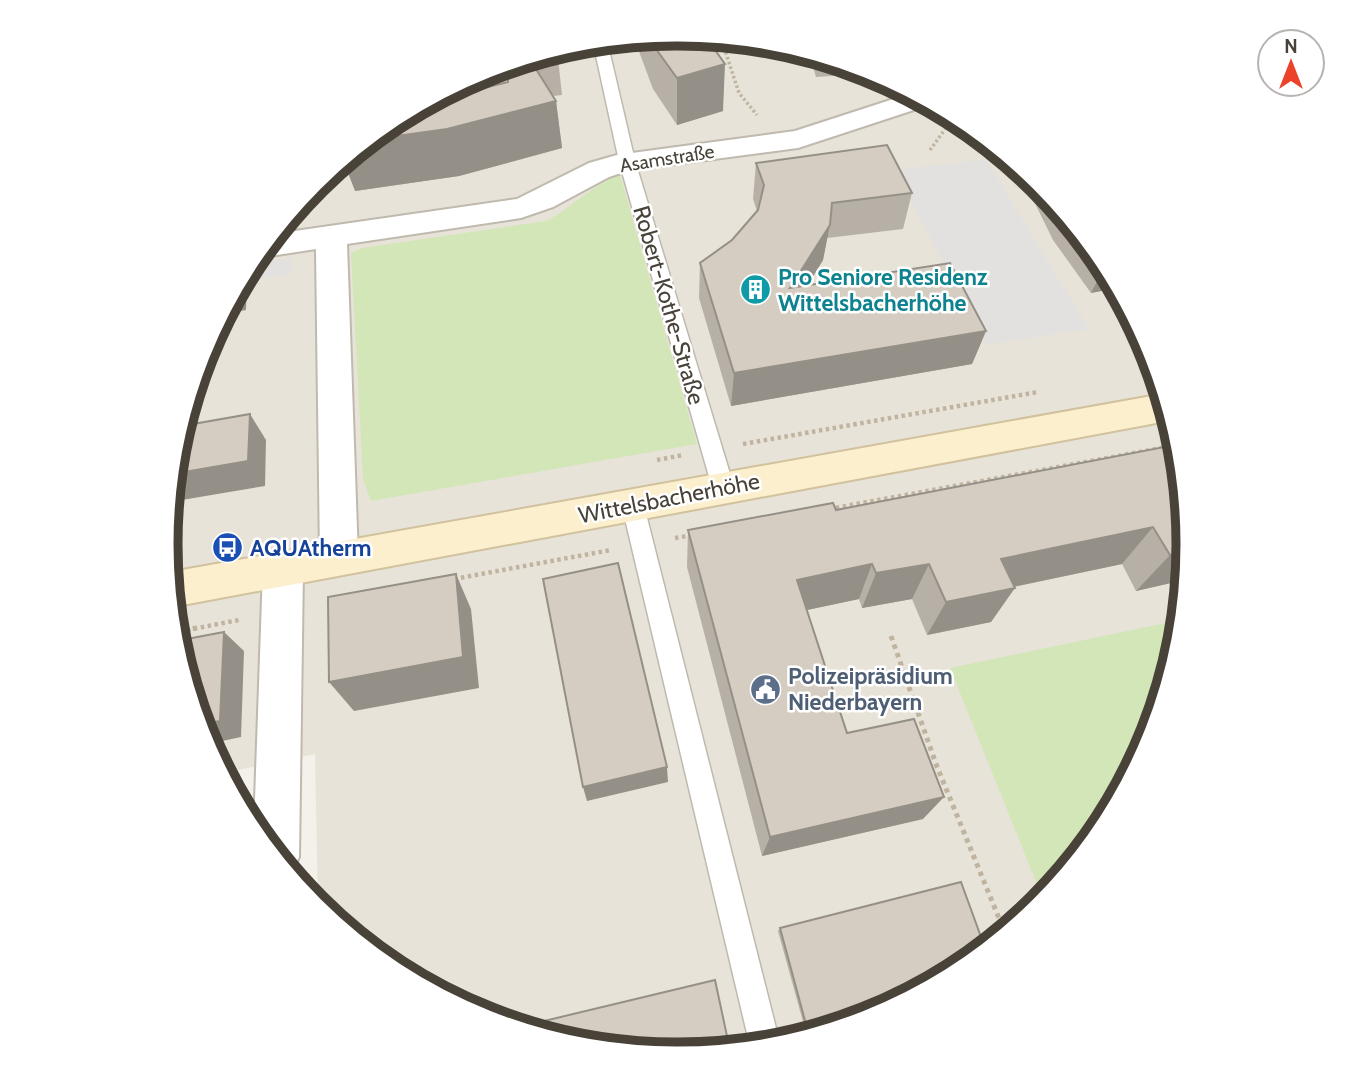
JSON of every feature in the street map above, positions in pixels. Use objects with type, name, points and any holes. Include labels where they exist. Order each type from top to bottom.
[{"type":"street","name":"Asamstraße","points":[[280,243],[521,208],[544,200],[599,170],[627,161],[779,142],[820,134],[909,103]]},
{"type":"street","points":[[331,235],[339,558]]},
{"type":"street","name":"Wittelsbacherhöhe","points":[[181,588],[1157,409]]},
{"type":"street","points":[[276,839],[283,569]]},
{"type":"lane","name":"Robert-Kothe-Straße","points":[[602,52],[627,161],[723,487]]},
{"type":"lane","points":[[633,506],[762,1035]]},
{"type":"path","points":[[724,48],[739,93],[779,142]]},
{"type":"path","points":[[930,150],[946,128],[945,124]]},
{"type":"path","points":[[891,636],[936,764],[1000,923]]},
{"type":"shaded area","points":[[710,47],[806,62],[868,83],[897,97],[926,112],[980,149],[1006,169],[1052,215],[1109,295],[1138,353],[1149,384],[1159,415],[1171,479],[1176,544],[1174,577],[1159,673],[1138,735],[1124,764],[1109,793],[1072,847],[1052,873],[1006,919],[926,976],[868,1005],[806,1026],[710,1041],[644,1041],[580,1033],[548,1026],[486,1005],[428,976],[400,958],[348,919],[318,889],[315,754],[234,771],[216,735],[195,673],[183,609],[178,544],[188,447],[195,415],[216,353],[245,295],[263,267],[302,215],[348,169],[428,112],[486,83],[517,72],[548,62],[612,50]]},
{"type":"shaded area","points":[[986,159],[1089,329],[986,345],[895,170]]},
{"type":"shaded area","points":[[291,257],[292,274],[255,280],[267,261]]},
{"type":"green space","points":[[620,175],[697,444],[371,501],[363,479],[351,253],[362,248],[546,221]]},
{"type":"green space","points":[[1169,622],[1159,673],[1138,735],[1124,764],[1091,821],[1052,873],[1038,887],[950,668]]},
{"type":"building","points":[[654,47],[713,47],[725,64],[677,78]]},
{"type":"building","points":[[534,66],[556,101],[447,129],[391,137],[428,112],[467,92],[508,82],[508,75]]},
{"type":"building","points":[[887,145],[912,193],[832,203],[830,225],[790,288],[950,263],[986,331],[734,373],[700,263],[732,240],[758,210],[764,185],[756,163]]},
{"type":"building","points":[[250,414],[248,461],[184,472],[193,424]]},
{"type":"building","points":[[1164,447],[1171,479],[1175,554],[1170,555],[1153,527],[1001,559],[1015,588],[946,602],[929,564],[876,573],[872,564],[797,580],[847,733],[914,719],[944,797],[770,837],[688,530],[833,503],[836,510]]},
{"type":"building","points":[[618,563],[667,767],[583,787],[543,579]]},
{"type":"building","points":[[456,574],[463,657],[329,682],[328,597]]},
{"type":"building","points":[[224,632],[220,721],[212,722],[195,673],[188,639]]},
{"type":"building","points":[[961,882],[981,938],[926,976],[897,991],[868,1005],[806,1026],[780,928]]},
{"type":"building","points":[[715,980],[728,1039],[644,1041],[580,1033],[537,1023]]},
{"type":"place","name":"Pro Seniore Residenz Wittelsbacherhöhe","points":[[755,290]]},
{"type":"place","name":"AQUAtherm","points":[[227,548]]},
{"type":"place","name":"Polizeipräsidium Niederbayern","points":[[765,689]]}]
